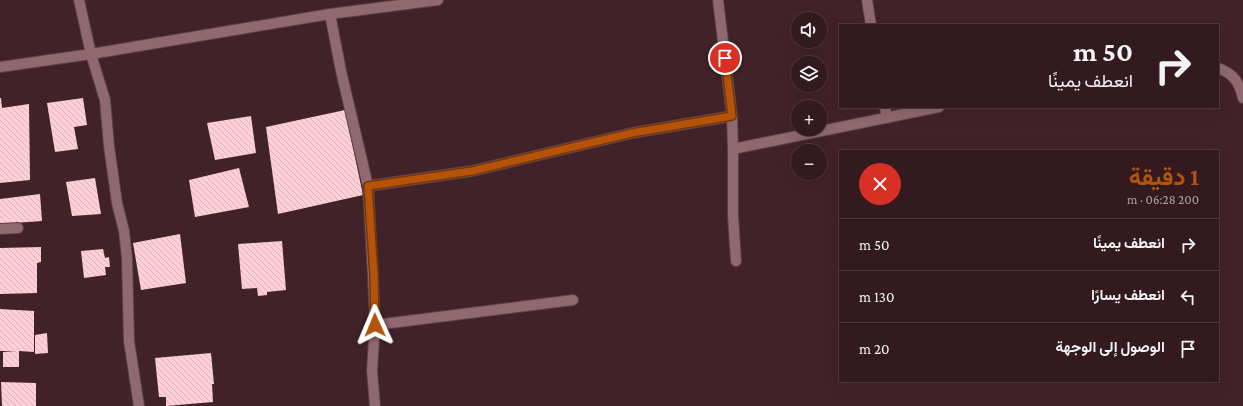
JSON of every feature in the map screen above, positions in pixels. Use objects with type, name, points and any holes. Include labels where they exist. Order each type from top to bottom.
[{"type":"street","points":[[79,0],[91,54],[105,100],[109,146],[117,203],[124,231],[127,258],[129,341],[139,406]]},
{"type":"street","points":[[0,67],[91,54],[330,14],[438,0]]},
{"type":"street","points":[[718,0],[732,116],[733,216],[736,261]]},
{"type":"street","points":[[867,0],[871,24]]},
{"type":"street","points":[[330,14],[341,71],[368,186],[374,275],[375,325],[372,371],[375,406]]},
{"type":"street","points":[[1219,68],[1227,72],[1235,79],[1243,98]]},
{"type":"street","points":[[885,108],[887,118]]},
{"type":"street","points":[[733,149],[934,108]]},
{"type":"street","points":[[368,186],[472,171],[632,133],[732,116]]},
{"type":"street","points":[[0,229],[18,228]]},
{"type":"street","points":[[375,325],[573,300]]},
{"type":"building","points":[[0,98],[2,108],[29,104],[30,180],[0,183]]},
{"type":"building","points":[[83,98],[87,125],[74,127],[78,149],[55,152],[47,103]]},
{"type":"building","points":[[345,110],[363,195],[278,214],[266,127]]},
{"type":"building","points":[[251,116],[256,153],[215,160],[207,123]]},
{"type":"building","points":[[239,168],[249,207],[195,217],[189,180]]},
{"type":"building","points":[[95,178],[101,214],[72,216],[66,182]]},
{"type":"building","points":[[40,194],[42,221],[0,224],[0,199]]},
{"type":"building","points":[[180,234],[186,283],[141,290],[133,243]]},
{"type":"building","points":[[282,241],[286,290],[267,292],[267,295],[258,296],[257,288],[242,289],[238,244]]},
{"type":"building","points":[[41,247],[41,262],[37,263],[37,293],[0,294],[0,248]]},
{"type":"building","points":[[103,249],[105,258],[109,257],[110,267],[105,267],[106,275],[84,278],[81,251]]},
{"type":"building","points":[[0,309],[34,311],[34,352],[19,351],[19,367],[3,367],[3,352],[16,351],[0,351]]},
{"type":"building","points":[[47,333],[48,353],[35,354],[35,335]]},
{"type":"building","points":[[211,353],[214,384],[212,384],[213,402],[166,406],[166,397],[159,397],[155,358]]},
{"type":"building","points":[[1,382],[36,383],[36,406],[2,406]]},
{"type":"route","points":[[375,325],[374,275],[368,186],[472,171],[632,133],[732,116],[725,58]]}]
